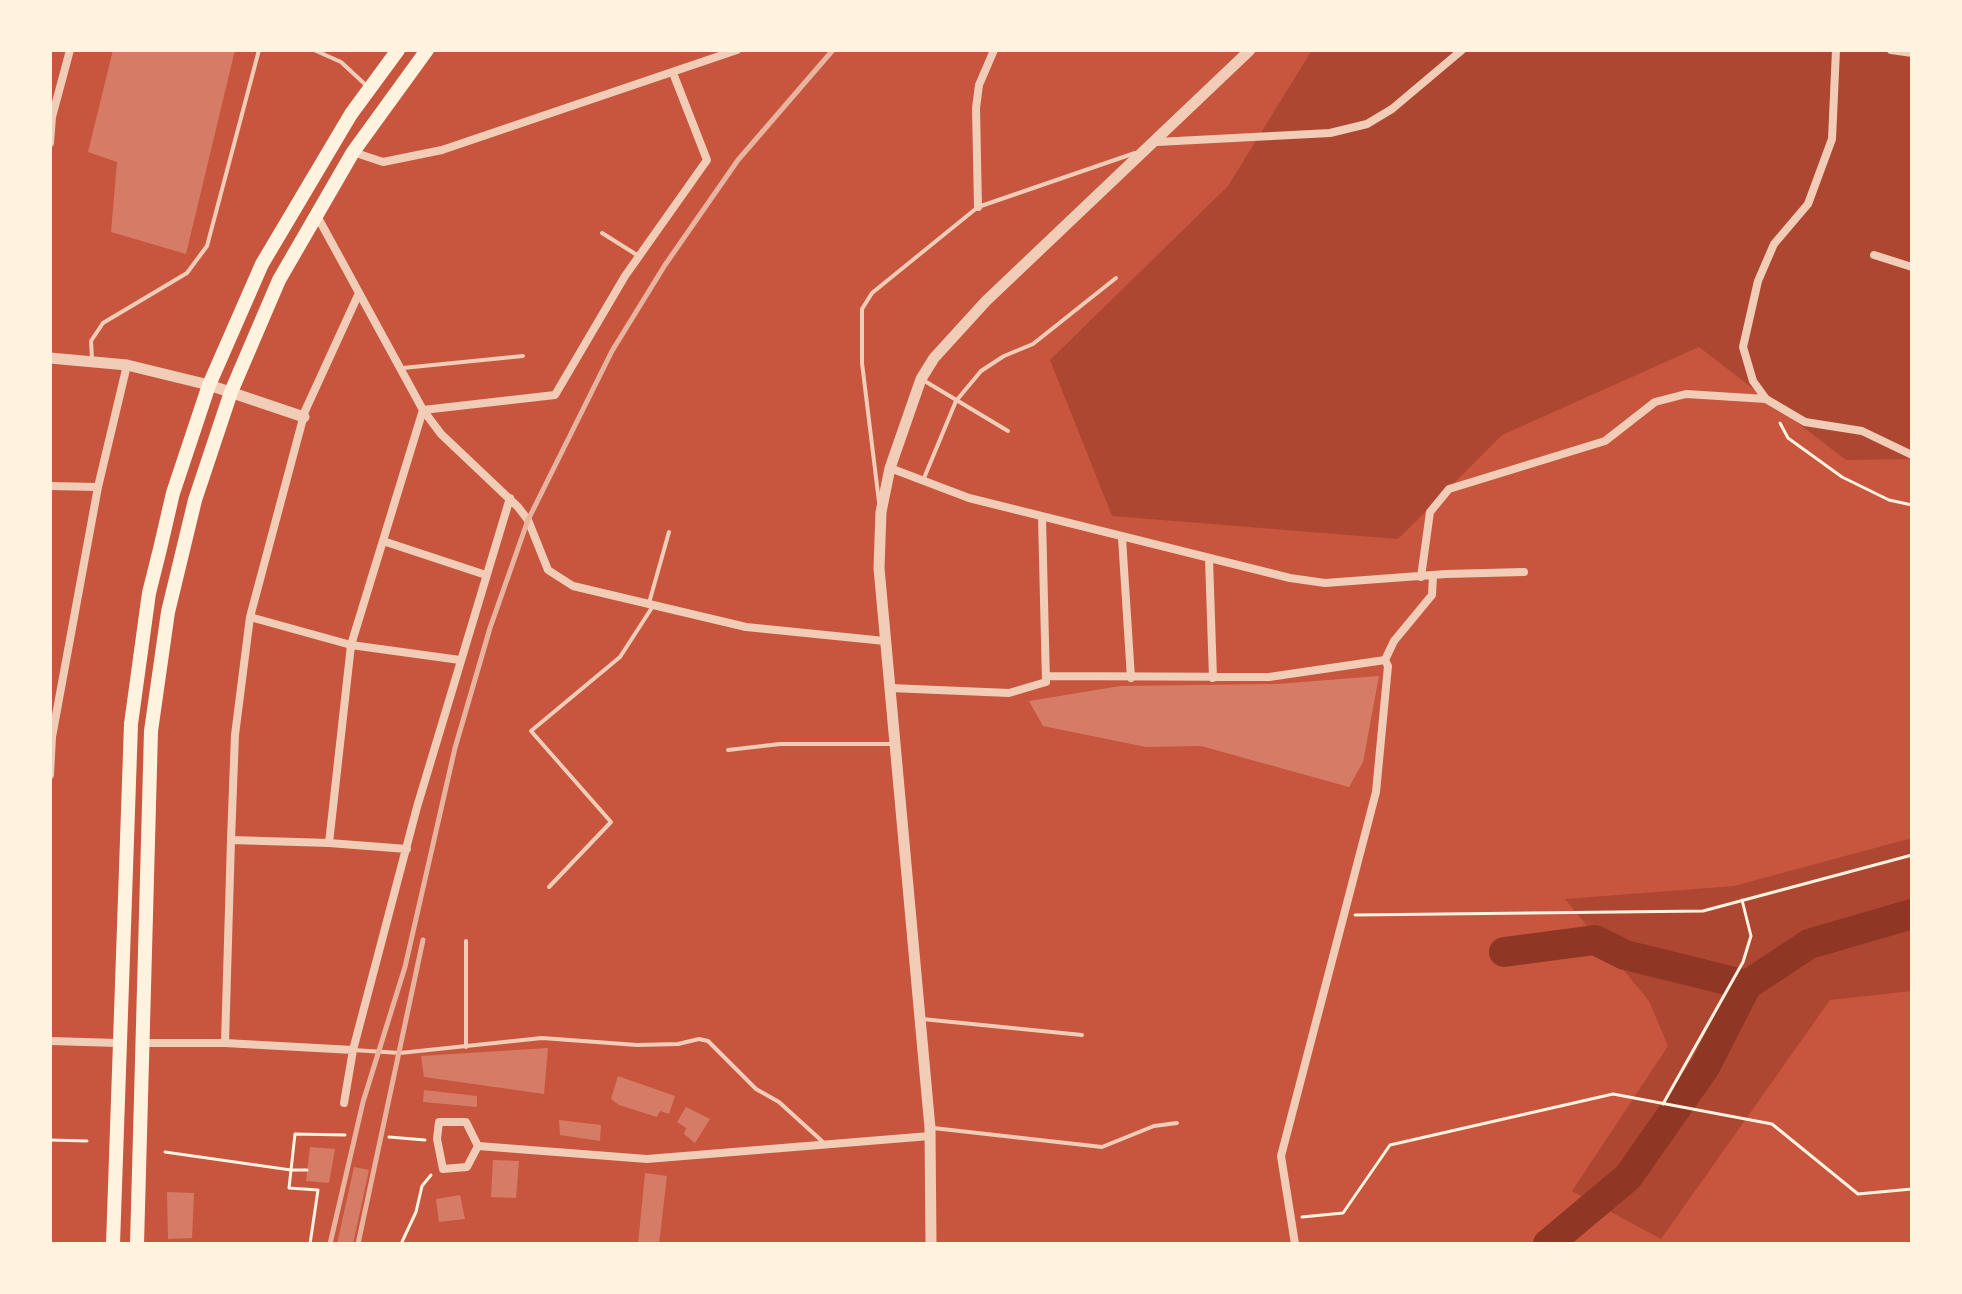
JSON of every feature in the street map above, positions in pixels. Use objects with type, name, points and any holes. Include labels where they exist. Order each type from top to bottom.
[{"type":"highway","points":[[113,1244],[131,724],[149,593],[173,493],[209,385],[262,264],[305,186],[398,50]]},
{"type":"highway","points":[[137,1244],[140,1043],[151,731],[168,612],[192,514],[231,392],[279,280],[353,152],[427,50]]},
{"type":"street","points":[[50,143],[52,117],[70,50]]},
{"type":"street","points":[[353,152],[383,162],[442,150],[737,50]]},
{"type":"street","points":[[978,207],[976,108],[979,85],[994,50]]},
{"type":"street","points":[[931,1244],[930,1132],[922,1019],[879,568],[881,512],[890,468],[921,379],[934,358],[986,301],[1250,50]]},
{"type":"street","points":[[1153,145],[1330,133],[1367,124],[1392,109],[1462,50]]},
{"type":"street","points":[[1836,50],[1832,139],[1808,204],[1774,244],[1758,281],[1743,347],[1753,381],[1766,399],[1805,422],[1862,431],[1912,455]]},
{"type":"street","points":[[1891,50],[1912,53]]},
{"type":"street","points":[[423,410],[555,395],[639,257],[707,160],[673,73]]},
{"type":"street","points":[[316,213],[423,410],[441,434],[510,498],[528,520],[548,570],[573,586],[746,627],[885,641]]},
{"type":"street","points":[[1874,255],[1912,267]]},
{"type":"street","points":[[225,1043],[235,735],[250,617],[304,417],[359,293]]},
{"type":"street","points":[[50,358],[127,365],[209,385],[304,417]]},
{"type":"street","points":[[50,775],[52,737],[98,487],[127,365]]},
{"type":"street","points":[[1421,577],[1430,512],[1449,489],[1605,441],[1655,402],[1686,394],[1766,399]]},
{"type":"street","points":[[329,843],[351,645],[423,410]]},
{"type":"street","points":[[890,468],[924,478],[969,498],[1042,518],[1209,559],[1325,583],[1524,572]]},
{"type":"street","points":[[50,486],[98,487]]},
{"type":"street","points":[[344,1103],[353,1050],[407,849],[510,498]]},
{"type":"street","points":[[890,688],[1009,693],[1046,682],[1042,518]]},
{"type":"street","points":[[1122,538],[1131,678]]},
{"type":"street","points":[[383,541],[486,575]]},
{"type":"street","points":[[1209,559],[1213,678]]},
{"type":"street","points":[[1385,660],[1394,641],[1432,595],[1433,576]]},
{"type":"street","points":[[250,617],[351,645],[460,660]]},
{"type":"street","points":[[1046,676],[1269,677],[1385,660]]},
{"type":"street","points":[[1295,1244],[1281,1156],[1376,792],[1388,666],[1385,660]]},
{"type":"street","points":[[231,840],[407,849]]},
{"type":"street","points":[[50,1041],[118,1043]]},
{"type":"street","points":[[140,1043],[225,1043],[353,1050]]},
{"type":"street","points":[[439,1122],[466,1122],[478,1146],[467,1167],[443,1169],[437,1139],[439,1122]]},
{"type":"street","points":[[478,1146],[683,1158],[930,1132]]},
{"type":"street","points":[[113,1244],[125,1244]]},
{"type":"lane","points":[[92,362],[91,341],[103,323],[187,273],[207,246],[259,50]]},
{"type":"lane","points":[[314,50],[341,62],[370,88]]},
{"type":"lane","points":[[881,512],[864,378],[862,309],[872,293],[978,207],[1153,145]]},
{"type":"lane","points":[[602,233],[639,257]]},
{"type":"lane","points":[[924,478],[956,401],[981,371],[1004,356],[1033,344],[1116,278]]},
{"type":"lane","points":[[401,368],[523,356]]},
{"type":"lane","points":[[921,379],[1008,431]]},
{"type":"lane","points":[[549,887],[611,822],[531,731],[620,657],[651,606],[669,532]]},
{"type":"lane","points":[[728,750],[780,744],[895,744]]},
{"type":"lane","points":[[466,941],[466,1047]]},
{"type":"lane","points":[[922,1019],[1082,1035]]},
{"type":"lane","points":[[353,1050],[400,1053],[542,1038],[637,1045],[708,1041],[756,1089],[779,1102],[823,1142]]},
{"type":"lane","points":[[930,1132],[1102,1147],[1154,1126],[1177,1123]]},
{"type":"path","points":[[1766,399],[1788,438],[1831,469],[1889,500],[1912,505]]},
{"type":"path","points":[[1343,916],[1703,911],[1912,855]]},
{"type":"path","points":[[1663,1104],[1743,962],[1751,936],[1742,900]]},
{"type":"path","points":[[1290,1219],[1343,1213],[1390,1145],[1613,1094],[1772,1124],[1858,1194],[1912,1189]]},
{"type":"path","points":[[310,1244],[318,1190],[289,1188],[295,1134],[345,1135]]},
{"type":"path","points":[[389,1137],[437,1139]]},
{"type":"path","points":[[50,1140],[87,1141]]},
{"type":"path","points":[[165,1152],[307,1170]]},
{"type":"path","points":[[401,1244],[416,1212],[422,1186],[432,1173]]},
{"type":"shaded area","points":[[1312,50],[1912,50],[1912,459],[1846,460],[1699,347],[1502,435],[1398,539],[1112,516],[1050,360],[1228,186]]},
{"type":"shaded area","points":[[1912,838],[1912,991],[1830,1000],[1661,1239],[1572,1191],[1668,1046],[1649,1001],[1565,899],[1734,886]]},
{"type":"building","points":[[113,50],[235,50],[186,254],[111,232],[117,162],[88,152]]},
{"type":"building","points":[[1379,676],[1363,762],[1349,787],[1201,746],[1146,747],[1043,726],[1029,701],[1120,686],[1277,684]]},
{"type":"building","points":[[548,1048],[544,1094],[424,1077],[421,1056]]},
{"type":"building","points":[[618,1076],[675,1096],[669,1114],[660,1111],[657,1117],[619,1105],[611,1099]]},
{"type":"building","points":[[424,1090],[477,1096],[477,1107],[423,1102]]},
{"type":"building","points":[[686,1107],[710,1119],[695,1143],[684,1134],[686,1128],[677,1122]]},
{"type":"building","points":[[559,1120],[601,1125],[600,1141],[560,1135]]},
{"type":"building","points":[[310,1147],[335,1149],[329,1183],[306,1181]]},
{"type":"building","points":[[493,1160],[519,1161],[516,1198],[491,1197]]},
{"type":"building","points":[[354,1167],[369,1170],[353,1244],[337,1244]]},
{"type":"building","points":[[645,1173],[667,1176],[659,1244],[638,1244]]},
{"type":"building","points":[[167,1192],[194,1193],[192,1238],[168,1239]]},
{"type":"building","points":[[460,1195],[465,1219],[439,1222],[436,1199]]},
{"type":"waterway","points":[[1548,1244],[1628,1177],[1705,1067],[1747,985],[1809,944],[1912,914]]},
{"type":"waterway","points":[[1504,952],[1595,940],[1625,955],[1747,985]]},
{"type":"railway","points":[[330,1244],[363,1102],[405,967],[455,748],[490,628],[528,520],[612,351],[665,265],[738,160],[833,50]]},
{"type":"railway","points":[[358,1244],[423,940]]}]
